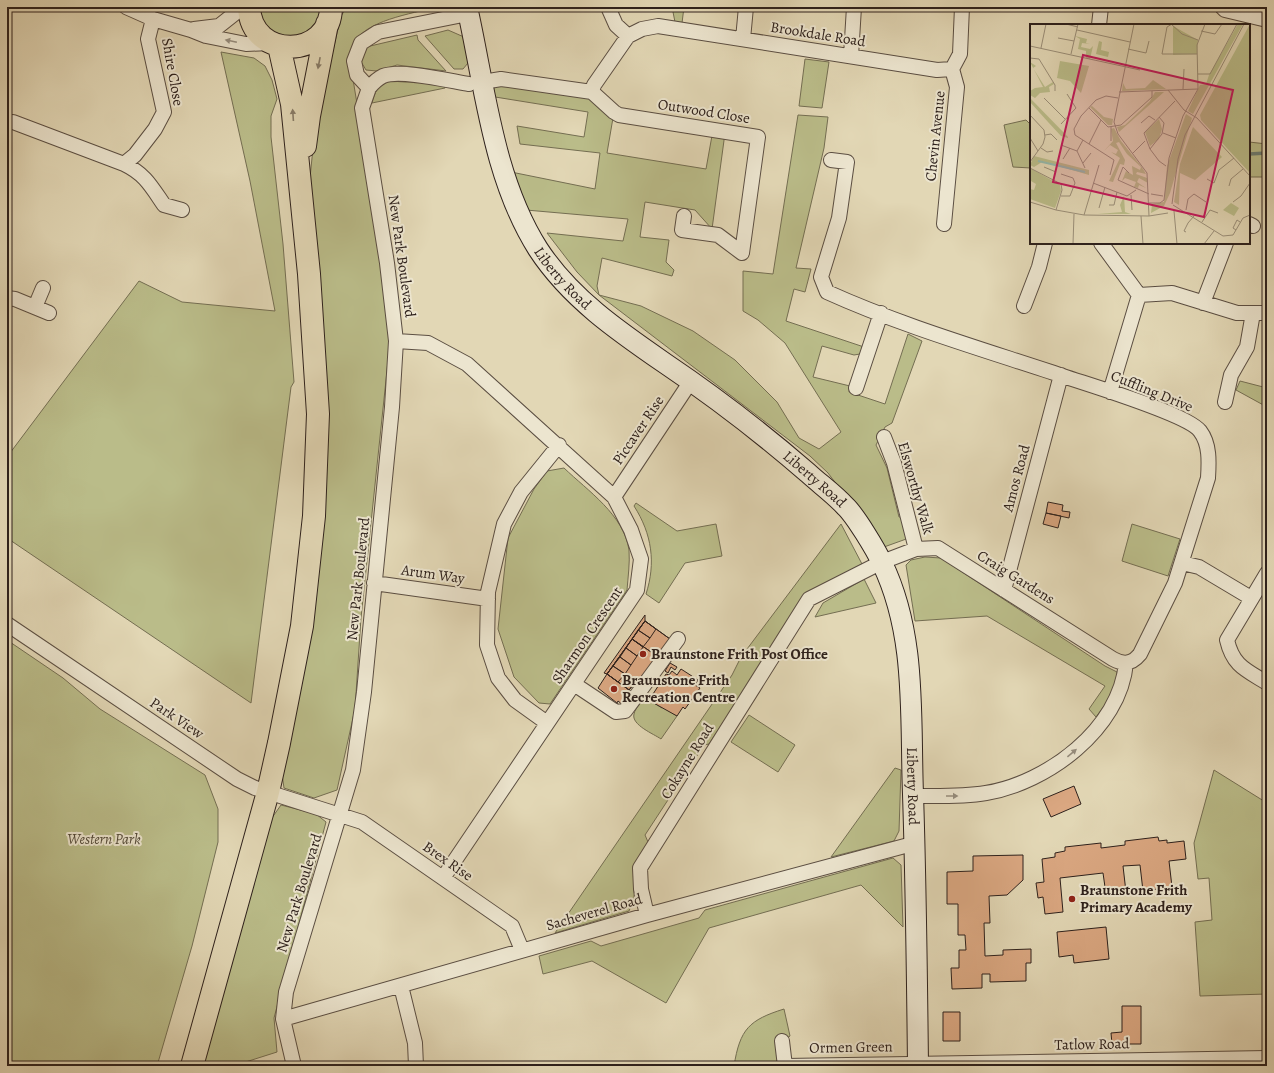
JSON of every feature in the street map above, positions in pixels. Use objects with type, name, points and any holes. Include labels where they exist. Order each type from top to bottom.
[{"type":"highway","points":[[249,7],[254,26],[260,35],[275,44],[290,48],[302,46],[312,41],[320,34],[330,12]]},
{"type":"highway","points":[[300,181],[309,116],[330,12]]},
{"type":"highway","points":[[192,1066],[268,792],[302,626],[314,516],[318,414],[300,181],[292,104],[275,44]]},
{"type":"street","points":[[126,7],[153,19],[206,36],[246,44],[275,44]]},
{"type":"street","points":[[191,30],[219,26],[243,7]]},
{"type":"street","points":[[467,10],[378,32],[361,43],[354,61],[357,74],[369,88],[376,80],[384,76],[399,73],[476,83],[501,79],[592,92],[594,85],[628,36],[616,25],[608,7]]},
{"type":"street","points":[[743,39],[746,7]]},
{"type":"street","points":[[851,56],[854,7]]},
{"type":"street","points":[[952,69],[960,54],[962,7]]},
{"type":"street","points":[[1099,24],[1101,7]]},
{"type":"street","points":[[1222,7],[1225,10],[1267,20]]},
{"type":"street","name":"Liberty Road","points":[[467,10],[476,83],[502,169],[515,206],[538,250],[575,295],[590,308],[621,333],[691,381],[783,451],[848,508],[882,562],[894,594],[907,650],[910,676],[913,796],[916,843],[918,1065]]},
{"type":"street","name":"Shire Close","points":[[124,164],[135,154],[155,129],[164,112],[148,39],[153,19]]},
{"type":"street","name":"Brookdale Road","points":[[628,36],[642,29],[658,26],[937,70],[952,69]]},
{"type":"street","name":"Chevin Avenue","points":[[944,224],[957,87],[952,69]]},
{"type":"street","name":"New Park Boulevard","points":[[294,1066],[283,1019],[286,992],[341,815],[353,770],[364,692],[392,407],[396,341],[388,263],[362,108],[369,88]]},
{"type":"street","name":"Outwood Close","points":[[592,92],[619,115],[758,137],[742,253],[718,235],[682,230],[684,216]]},
{"type":"street","points":[[13,122],[137,170],[148,180],[164,205],[182,210]]},
{"type":"street","name":"Cuffling Drive","points":[[831,160],[847,162],[839,218],[821,277],[827,292],[881,313],[1187,420],[1200,431],[1206,445],[1209,461],[1208,478],[1182,562],[1172,589],[1140,654],[1135,660],[1126,663]]},
{"type":"street","points":[[1024,306],[1040,267],[1045,244]]},
{"type":"street","points":[[1102,244],[1139,295]]},
{"type":"street","points":[[1203,303],[1226,244]]},
{"type":"street","points":[[35,307],[43,288]]},
{"type":"street","points":[[1139,295],[1172,293],[1237,313],[1267,313]]},
{"type":"street","points":[[1110,392],[1139,295]]},
{"type":"street","points":[[7,298],[15,299],[49,313]]},
{"type":"street","points":[[856,388],[881,313]]},
{"type":"street","points":[[1224,402],[1231,375],[1247,347],[1253,313]]},
{"type":"street","name":"Sharmon Crescent","points":[[396,341],[428,343],[467,364],[559,445],[614,497],[630,530],[640,559],[637,590],[444,878]]},
{"type":"street","name":"Amos Road","points":[[1004,590],[1061,375]]},
{"type":"street","name":"Piccaver Rise","points":[[614,497],[691,381]]},
{"type":"street","name":"Elsworthy Walk","points":[[884,437],[894,463],[916,549]]},
{"type":"street","points":[[547,724],[515,700],[498,678],[487,645],[488,599],[504,524],[521,492],[559,445]]},
{"type":"street","name":"Craig Gardens","points":[[882,562],[916,549],[938,548],[1113,659],[1126,663]]},
{"type":"street","name":"Cokayne Road","points":[[647,914],[641,889],[640,868],[809,599],[882,562]]},
{"type":"street","points":[[1182,562],[1199,567],[1251,598]]},
{"type":"street","points":[[1267,573],[1227,640],[1230,654],[1236,663],[1267,683]]},
{"type":"street","name":"Arum Way","points":[[374,583],[488,599]]},
{"type":"street","name":"Park View","points":[[7,624],[237,779],[268,792],[341,815]]},
{"type":"street","points":[[574,684],[616,712],[625,711],[678,640]]},
{"type":"street","points":[[913,796],[969,796],[987,793],[1020,783],[1054,766],[1071,754],[1087,739],[1109,710],[1121,689],[1126,663]]},
{"type":"street","name":"Brex Rise","points":[[341,815],[362,822],[512,926],[522,950]]},
{"type":"street","name":"Sacheverel Road","points":[[283,1019],[647,914],[916,843]]},
{"type":"street","points":[[401,986],[415,1043],[416,1066]]},
{"type":"street","points":[[782,1042],[785,1066]]},
{"type":"street","name":"Tatlow Road","points":[[918,1065],[1267,1058]]},
{"type":"street","name":"Ormen Green","points":[[785,1066],[918,1065]]},
{"type":"green space","points":[[257,7],[322,7],[322,11],[312,31],[292,39],[264,28]]},
{"type":"green space","points":[[347,7],[436,7],[390,19],[378,24],[359,36],[351,50],[351,67],[373,202],[390,342],[361,618],[355,709],[337,790],[314,798],[284,788],[282,774],[306,645],[309,188],[315,128],[341,16]]},
{"type":"green space","points":[[672,7],[684,7],[682,23],[675,22]]},
{"type":"green space","points":[[1232,7],[1267,7],[1267,17]]},
{"type":"green space","points":[[448,30],[464,37],[468,63],[463,69],[454,69],[425,36]]},
{"type":"green space","points":[[417,35],[418,40],[446,71],[397,65],[377,71],[366,70],[360,60],[366,47]]},
{"type":"green space","points":[[221,52],[254,58],[265,66],[272,80],[277,99],[271,116],[271,137],[283,244],[294,382],[291,387],[251,703],[7,538],[7,457],[139,281],[182,302],[275,311],[250,181]]},
{"type":"green space","points":[[805,59],[829,62],[822,108],[799,106]]},
{"type":"green space","points":[[388,80],[445,83],[445,88],[372,103],[377,89]]},
{"type":"green space","points":[[483,82],[592,92],[614,112],[607,153],[706,169],[713,130],[725,133],[712,229],[695,210],[645,202],[640,237],[669,240],[666,262],[674,270],[672,276],[602,258],[597,286],[599,295],[577,272],[547,233],[623,241],[628,219],[526,210],[511,172],[595,189],[600,153],[520,144],[517,126],[584,137],[588,112],[489,96]]},
{"type":"green space","points":[[798,115],[828,117],[824,148],[796,268],[811,269],[805,292],[794,289],[786,321],[864,347],[860,354],[854,355],[822,346],[813,377],[850,386],[849,392],[885,404],[908,334],[922,341],[892,423],[885,427],[876,445],[887,468],[899,517],[905,517],[909,538],[884,547],[828,473],[810,456],[599,295],[641,306],[693,331],[735,360],[777,402],[799,438],[819,449],[841,432],[785,343],[758,320],[743,311],[743,271],[773,274]]},
{"type":"green space","points":[[1026,120],[1030,124],[1030,168],[1013,167],[1004,125]]},
{"type":"green space","points":[[1250,142],[1267,144],[1267,177],[1250,177]]},
{"type":"green space","points":[[1240,381],[1267,388],[1267,407],[1236,390]]},
{"type":"green space","points":[[564,468],[604,504],[613,515],[626,537],[629,550],[629,565],[627,590],[550,704],[539,703],[514,677],[498,629],[508,538],[534,489],[547,471]]},
{"type":"green space","points":[[636,503],[677,531],[716,524],[722,556],[685,563],[659,603],[646,594],[651,571],[650,549],[645,527],[634,506]]},
{"type":"green space","points":[[841,524],[862,564],[808,592],[709,744],[704,745],[645,835],[648,842],[639,858],[634,875],[634,898],[629,911],[555,933],[732,675],[741,657]]},
{"type":"green space","points":[[1132,524],[1180,539],[1168,576],[1122,561]]},
{"type":"green space","points":[[925,557],[941,558],[1105,666],[1117,672],[1116,690],[1096,717],[1089,709],[1105,686],[987,616],[915,621],[906,565],[911,560]]},
{"type":"green space","points":[[864,579],[876,603],[815,617],[823,603]]},
{"type":"green space","name":"Western Park","points":[[7,640],[63,678],[100,709],[205,775],[218,809],[218,842],[192,946],[157,1066],[7,1066]]},
{"type":"green space","points":[[647,696],[652,699],[651,701],[677,716],[661,739],[639,725],[634,718],[636,709]]},
{"type":"green space","points":[[749,715],[795,745],[778,772],[731,742]]},
{"type":"green space","points":[[895,768],[901,770],[899,831],[894,841],[831,857]]},
{"type":"green space","points":[[1214,770],[1267,803],[1267,994],[1200,996],[1195,922],[1212,920],[1209,878],[1198,879],[1194,843]]},
{"type":"green space","points":[[281,805],[316,814],[326,822],[274,1018],[277,1052],[233,1066],[198,1066],[269,822]]},
{"type":"green space","points":[[893,858],[901,865],[903,927],[861,885],[709,928],[666,1003],[592,961],[543,974],[539,956],[591,941],[601,946],[699,918],[705,910]]},
{"type":"green space","points":[[784,1009],[790,1036],[782,1042],[785,1066],[734,1066],[739,1043],[748,1028],[762,1017]]},
{"type":"building","points":[[1048,502],[1063,505],[1062,511],[1070,512],[1069,518],[1046,513]]},
{"type":"building","points":[[1046,513],[1061,516],[1058,528],[1043,524]]},
{"type":"building","points":[[645,615],[645,621],[607,674],[604,673]]},
{"type":"building","points":[[645,621],[670,639],[638,688],[633,685],[629,690],[607,674]]},
{"type":"building","points":[[645,621],[656,629],[650,638],[638,630]]},
{"type":"building","points":[[645,621],[670,639],[660,658],[632,639]]},
{"type":"building","points":[[638,630],[650,638],[643,647],[632,639]]},
{"type":"building","points":[[632,639],[643,647],[637,656],[626,648]]},
{"type":"building","points":[[632,639],[660,658],[638,688],[633,685],[629,690],[607,674]]},
{"type":"building","points":[[626,648],[637,656],[631,665],[620,657]]},
{"type":"building","points":[[620,657],[631,665],[625,674],[613,666]]},
{"type":"building","points":[[670,663],[677,667],[675,670],[671,667],[668,673],[665,671]]},
{"type":"building","points":[[613,666],[625,674],[618,682],[607,674]]},
{"type":"building","points":[[681,669],[698,680],[695,685],[700,688],[685,709],[683,707],[677,716],[650,701],[666,674],[669,675],[672,671],[677,675]]},
{"type":"building","name":"Braunstone Frith Recreation Centre","points":[[607,674],[635,694],[623,705],[618,701],[617,703],[598,688]]},
{"type":"building","points":[[1074,786],[1081,804],[1051,817],[1043,799]]},
{"type":"building","points":[[1158,837],[1159,841],[1167,840],[1167,843],[1184,841],[1186,859],[1169,861],[1172,887],[1143,891],[1140,865],[1123,866],[1126,892],[1106,894],[1103,873],[1060,878],[1063,912],[1045,914],[1043,897],[1038,898],[1036,883],[1044,882],[1042,859],[1055,857],[1055,853],[1065,851],[1065,847],[1101,843],[1101,848],[1125,845],[1125,841]]},
{"type":"building","points":[[1023,855],[1023,880],[1007,895],[989,896],[990,923],[984,923],[985,956],[1003,955],[1003,950],[1031,949],[1031,963],[1026,963],[1026,981],[990,982],[990,974],[982,974],[982,988],[952,989],[951,968],[959,968],[959,950],[966,950],[965,935],[958,935],[958,904],[947,904],[947,872],[973,871],[973,856]]},
{"type":"building","points":[[1106,927],[1109,959],[1074,963],[1073,955],[1059,957],[1057,932]]},
{"type":"building","points":[[1122,1006],[1141,1006],[1141,1044],[1112,1044],[1111,1033],[1122,1032]]},
{"type":"building","points":[[943,1012],[960,1012],[960,1041],[943,1041]]},
{"type":"waterway","points":[[1250,154],[1267,153]]},
{"type":"place","name":"Braunstone Frith Post Office","points":[[643,654]]},
{"type":"place","name":"Braunstone Frith Recreation Centre","points":[[614,689]]},
{"type":"place","name":"Braunstone Frith Primary Academy","points":[[1072,899]]}]
